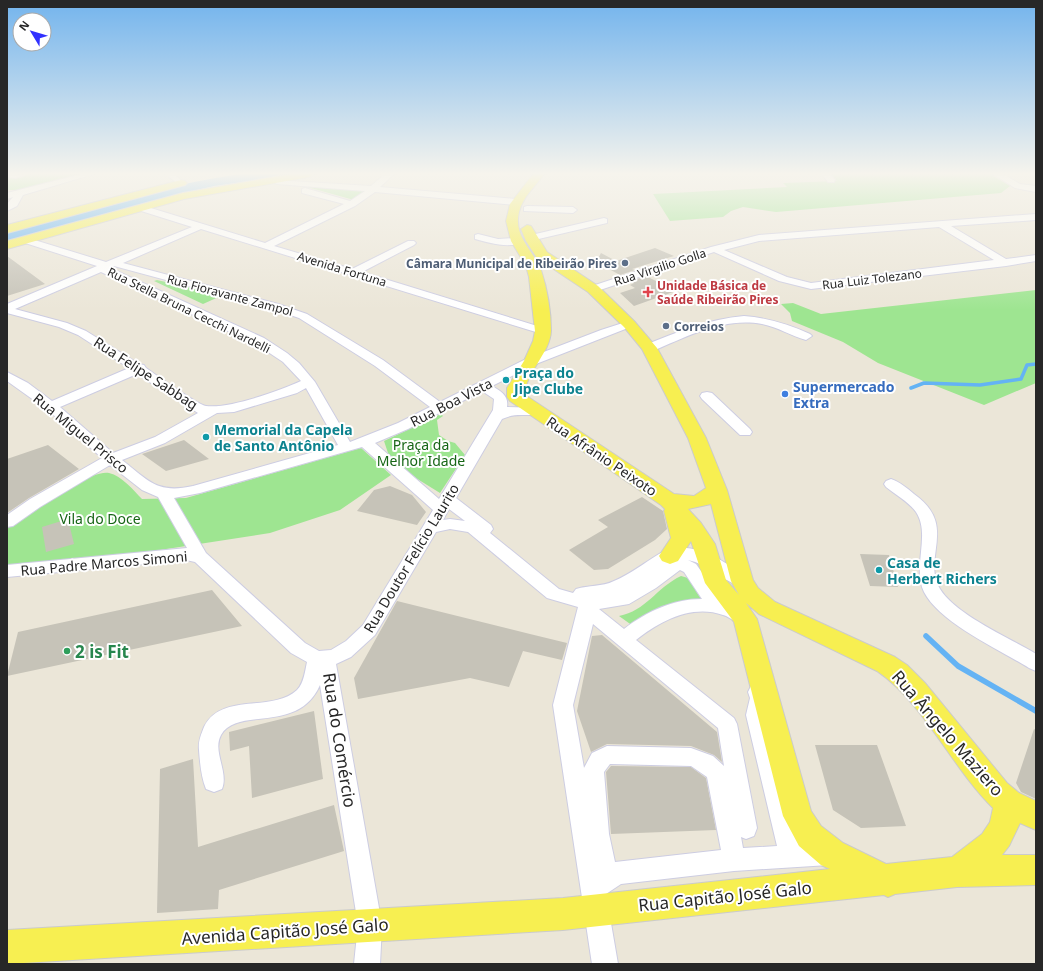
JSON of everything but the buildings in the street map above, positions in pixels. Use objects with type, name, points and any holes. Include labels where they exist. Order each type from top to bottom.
[{"type":"main road","points":[[7,229],[43,219]]},
{"type":"main road","points":[[7,245],[100,219]]},
{"type":"main road","points":[[512,219],[517,241],[534,271],[542,331],[541,341],[532,361]]},
{"type":"main road","points":[[526,219],[530,238],[542,255],[593,289],[629,324],[649,348],[697,438],[717,490],[742,581]]},
{"type":"main road","points":[[534,271],[548,269],[565,271]]},
{"type":"main road","name":"Rua Afrânio Peixoto","points":[[532,361],[516,388],[515,394],[519,401],[670,502],[693,528],[704,544],[716,582],[746,619],[798,816],[810,836],[832,854],[888,881]]},
{"type":"main road","points":[[670,556],[682,538],[680,527],[670,502],[697,502],[707,499],[717,490]]},
{"type":"main road","name":"Rua Ângelo Maziero","points":[[742,581],[750,594],[768,608],[886,664],[898,672],[916,690],[997,792],[1009,803],[1036,816]]},
{"type":"main road","points":[[957,872],[991,846],[1002,833],[1007,820],[1009,803]]},
{"type":"main road","name":"Rua Capitão José Galo","points":[[563,914],[598,893],[888,881],[957,872],[1036,870]]},
{"type":"main road","name":"Avenida Capitão José Galo","points":[[7,948],[563,914]]},
{"type":"street","name":"Avenida Fortuna","points":[[179,219],[542,331]]},
{"type":"street","points":[[266,246],[321,219]]},
{"type":"street","name":"Rua Virgilio Golla","points":[[593,289],[714,249],[759,238],[999,219]]},
{"type":"street","points":[[530,238],[604,221]]},
{"type":"street","points":[[939,223],[1006,263]]},
{"type":"street","points":[[7,309],[201,226]]},
{"type":"street","points":[[478,237],[498,242],[517,241]]},
{"type":"street","points":[[25,240],[107,265]]},
{"type":"street","points":[[354,273],[411,243]]},
{"type":"street","name":"Rua Luiz Tolezano","points":[[714,249],[783,279],[811,286],[1006,263],[1036,258]]},
{"type":"street","name":"Rua Fioravante Zampol","points":[[107,265],[161,276],[274,306],[303,316],[379,363],[440,408]]},
{"type":"street","name":"Rua Stella Bruna Cecchi Nardelli","points":[[107,265],[139,285],[260,341],[282,355],[295,366],[308,382],[347,448]]},
{"type":"street","points":[[139,285],[161,276]]},
{"type":"street","name":"Rua Felipe Sabbag","points":[[7,309],[56,322],[82,333],[140,368],[202,410],[212,411],[230,409],[292,390],[308,382]]},
{"type":"street","points":[[649,348],[713,322],[735,319],[766,320],[806,336]]},
{"type":"street","name":"Rua Boa Vista","points":[[159,492],[195,490],[365,442],[403,426],[532,361],[629,324]]},
{"type":"street","points":[[51,406],[140,368]]},
{"type":"street","name":"Rua Miguel Prisco","points":[[7,376],[51,406],[111,459],[159,492]]},
{"type":"street","name":"Rua Doutor Felício Laurito","points":[[322,660],[339,655],[369,630],[497,416],[502,404],[500,396],[482,386]]},
{"type":"street","points":[[707,396],[745,432]]},
{"type":"street","name":"Rua Afrânio Peixoto","points":[[497,416],[511,410],[535,411]]},
{"type":"street","points":[[7,522],[35,503],[111,459],[160,440],[212,411]]},
{"type":"street","points":[[365,442],[444,504],[559,588],[588,593],[611,591],[622,586],[670,556],[680,553],[688,554],[709,562],[742,581]]},
{"type":"street","points":[[891,484],[919,506],[926,516],[929,534],[926,564],[932,591],[943,604],[959,617],[1036,663]]},
{"type":"street","name":"Rua do Comércio","points":[[159,492],[200,557],[298,648],[322,660],[370,925],[367,963]]},
{"type":"street","points":[[430,528],[450,524],[472,528],[553,594],[588,606],[624,639],[727,724],[746,828]]},
{"type":"street","name":"Rua Padre Marcos Simoni","points":[[7,571],[186,554],[200,557]]},
{"type":"street","points":[[588,606],[623,599],[650,584],[676,564],[683,564],[690,568],[709,596],[736,615],[760,698],[756,715],[759,731],[791,857]]},
{"type":"street","points":[[624,639],[654,618],[672,610],[707,604],[729,610]]},
{"type":"street","points":[[588,606],[563,705],[598,893],[605,964]]},
{"type":"street","points":[[214,782],[209,738],[214,728],[234,714],[283,708],[304,695],[322,660]]},
{"type":"street","points":[[598,893],[598,834],[593,772],[595,765],[600,759],[607,755],[691,756],[710,765],[717,773],[734,860]]},
{"type":"street","points":[[598,893],[617,872],[734,860],[832,854]]},
{"type":"green space","points":[[669,219],[692,219],[670,221]]},
{"type":"green space","points":[[157,280],[223,295],[203,304],[154,281]]},
{"type":"green space","points":[[1036,290],[1036,383],[984,405],[878,363],[843,342],[792,321],[790,313],[781,304],[793,303],[821,314]]},
{"type":"green space","name":"Praça da Melhor Idade","points":[[441,414],[443,416],[437,420],[439,435],[448,441],[455,443],[465,455],[440,493],[390,459],[384,441]]},
{"type":"green space","name":"Vila do Doce","points":[[361,448],[391,475],[340,510],[270,533],[108,558],[7,569],[7,529],[57,495],[87,478],[99,474],[109,473],[118,477],[127,484],[142,499],[186,498]]},
{"type":"green space","points":[[681,576],[688,578],[701,599],[633,626],[619,616],[637,609],[672,581]]},
{"type":"waterway","points":[[7,237],[70,219]]},
{"type":"waterway","points":[[911,388],[924,383],[980,385],[1021,379],[1027,365],[1036,364]]},
{"type":"waterway","points":[[926,636],[958,666],[1036,711]]},
{"type":"place","name":"Câmara Municipal de Ribeirão Pires","points":[[625,263]]},
{"type":"place","name":"Unidade Básica de Saúde Ribeirão Pires","points":[[648,292]]},
{"type":"place","name":"Correios","points":[[666,326]]},
{"type":"place","name":"Praça do Jipe Clube","points":[[506,380]]},
{"type":"place","name":"Supermercado Extra","points":[[785,394]]},
{"type":"place","name":"Memorial da Capela de Santo Antônio","points":[[206,437]]},
{"type":"place","name":"Casa de Herbert Richers","points":[[879,570]]},
{"type":"place","name":"2 is Fit","points":[[67,651]]}]
